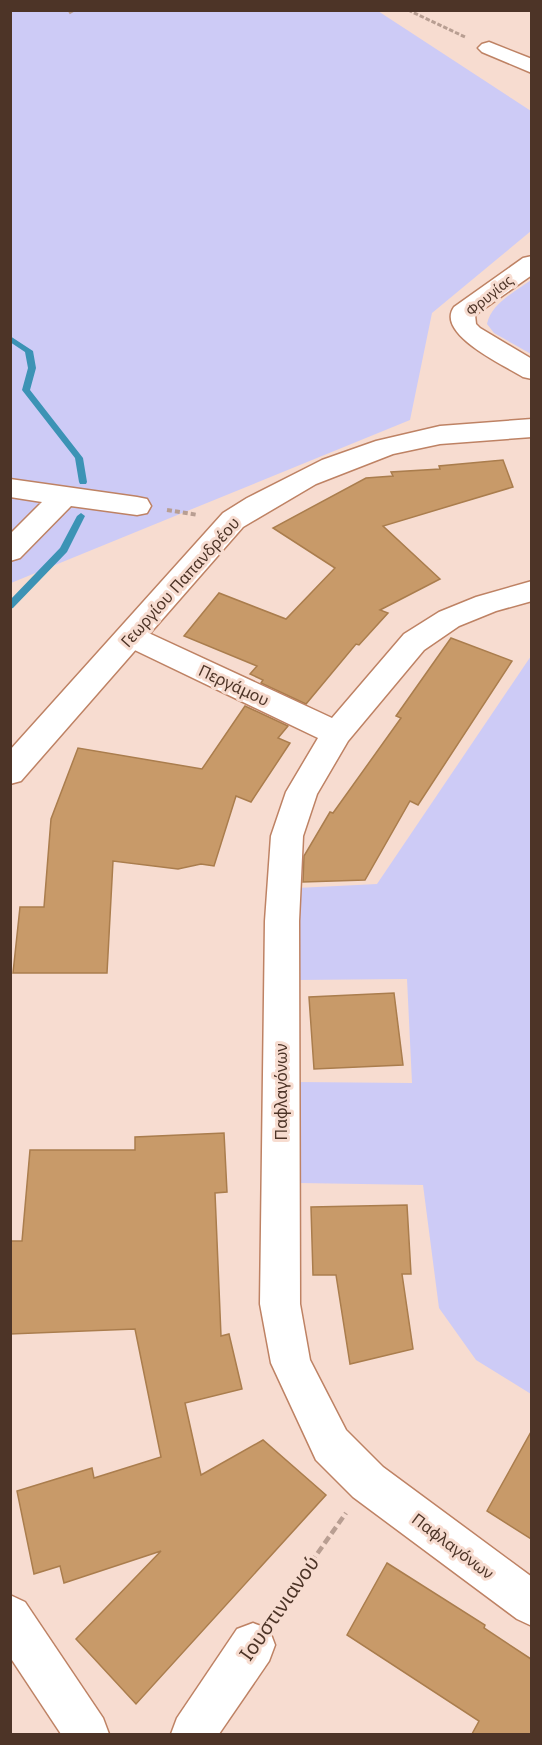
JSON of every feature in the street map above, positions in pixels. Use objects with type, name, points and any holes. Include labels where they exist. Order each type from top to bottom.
[{"type":"street","points":[[489,48],[531,67]]},
{"type":"street","name":"Φρυγίας","points":[[531,263],[463,312],[462,320],[463,327],[471,333],[531,371]]},
{"type":"street","name":"Γεωργίου Παπανδρέου","points":[[10,772],[233,520],[284,487],[366,453],[439,435],[531,428]]},
{"type":"street","points":[[10,488],[137,506]]},
{"type":"street","points":[[10,551],[64,496]]},
{"type":"street","name":"Παφλαγόνων","points":[[531,591],[486,603],[458,615],[414,642],[337,733],[302,792],[287,836],[282,921],[280,1304],[291,1363],[331,1445],[368,1482],[531,1604]]},
{"type":"street","name":"Περγάμου","points":[[130,636],[337,733]]},
{"type":"street","points":[[10,1617],[87,1734]]},
{"type":"street","name":"Ιουστινιανού","points":[[193,1734],[253,1645]]},
{"type":"path","points":[[69,13],[75,10]]},
{"type":"path","points":[[408,10],[489,48]]},
{"type":"path","points":[[137,506],[233,520]]},
{"type":"path","name":"Ιουστινιανού","points":[[253,1645],[368,1482]]},
{"type":"shaded area","points":[[11,11],[378,11],[531,111],[531,231],[432,313],[410,420],[11,583]]},
{"type":"shaded area","points":[[531,280],[531,354],[494,333],[487,324],[498,304]]},
{"type":"shaded area","points":[[531,656],[531,1394],[476,1360],[439,1308],[423,1185],[300,1183],[295,1082],[412,1083],[407,979],[297,980],[297,888],[377,884]]},
{"type":"building","points":[[503,460],[513,487],[383,526],[440,579],[380,610],[388,613],[359,645],[356,644],[306,704],[261,683],[263,680],[250,674],[257,666],[184,636],[219,593],[286,619],[335,568],[273,528],[366,478],[393,476],[391,472],[440,469],[439,466]]},
{"type":"building","points":[[451,638],[512,661],[418,805],[410,801],[365,880],[303,882],[304,856],[330,812],[333,813],[401,718],[396,716]]},
{"type":"building","points":[[245,706],[288,726],[278,738],[290,743],[251,802],[236,796],[214,866],[201,864],[178,869],[113,861],[107,973],[13,973],[20,907],[44,907],[51,819],[78,748],[202,769]]},
{"type":"building","points":[[394,993],[403,1065],[314,1069],[309,997]]},
{"type":"building","points":[[224,1133],[227,1192],[215,1193],[221,1336],[229,1334],[242,1389],[185,1403],[201,1475],[263,1440],[326,1495],[136,1704],[76,1639],[161,1551],[64,1583],[60,1566],[34,1574],[17,1491],[92,1468],[94,1478],[161,1457],[135,1329],[10,1334],[10,1241],[22,1241],[30,1150],[135,1150],[135,1137]]},
{"type":"building","points":[[407,1205],[411,1274],[402,1274],[413,1349],[350,1364],[336,1275],[313,1275],[311,1207]]},
{"type":"building","points":[[531,1432],[531,1539],[487,1511]]},
{"type":"building","points":[[387,1563],[485,1625],[484,1628],[531,1659],[531,1734],[472,1734],[479,1721],[347,1635]]},
{"type":"waterway","points":[[10,338],[29,351],[32,368],[26,390],[79,458],[83,482]]},
{"type":"waterway","points":[[10,606],[64,550],[81,516]]}]
